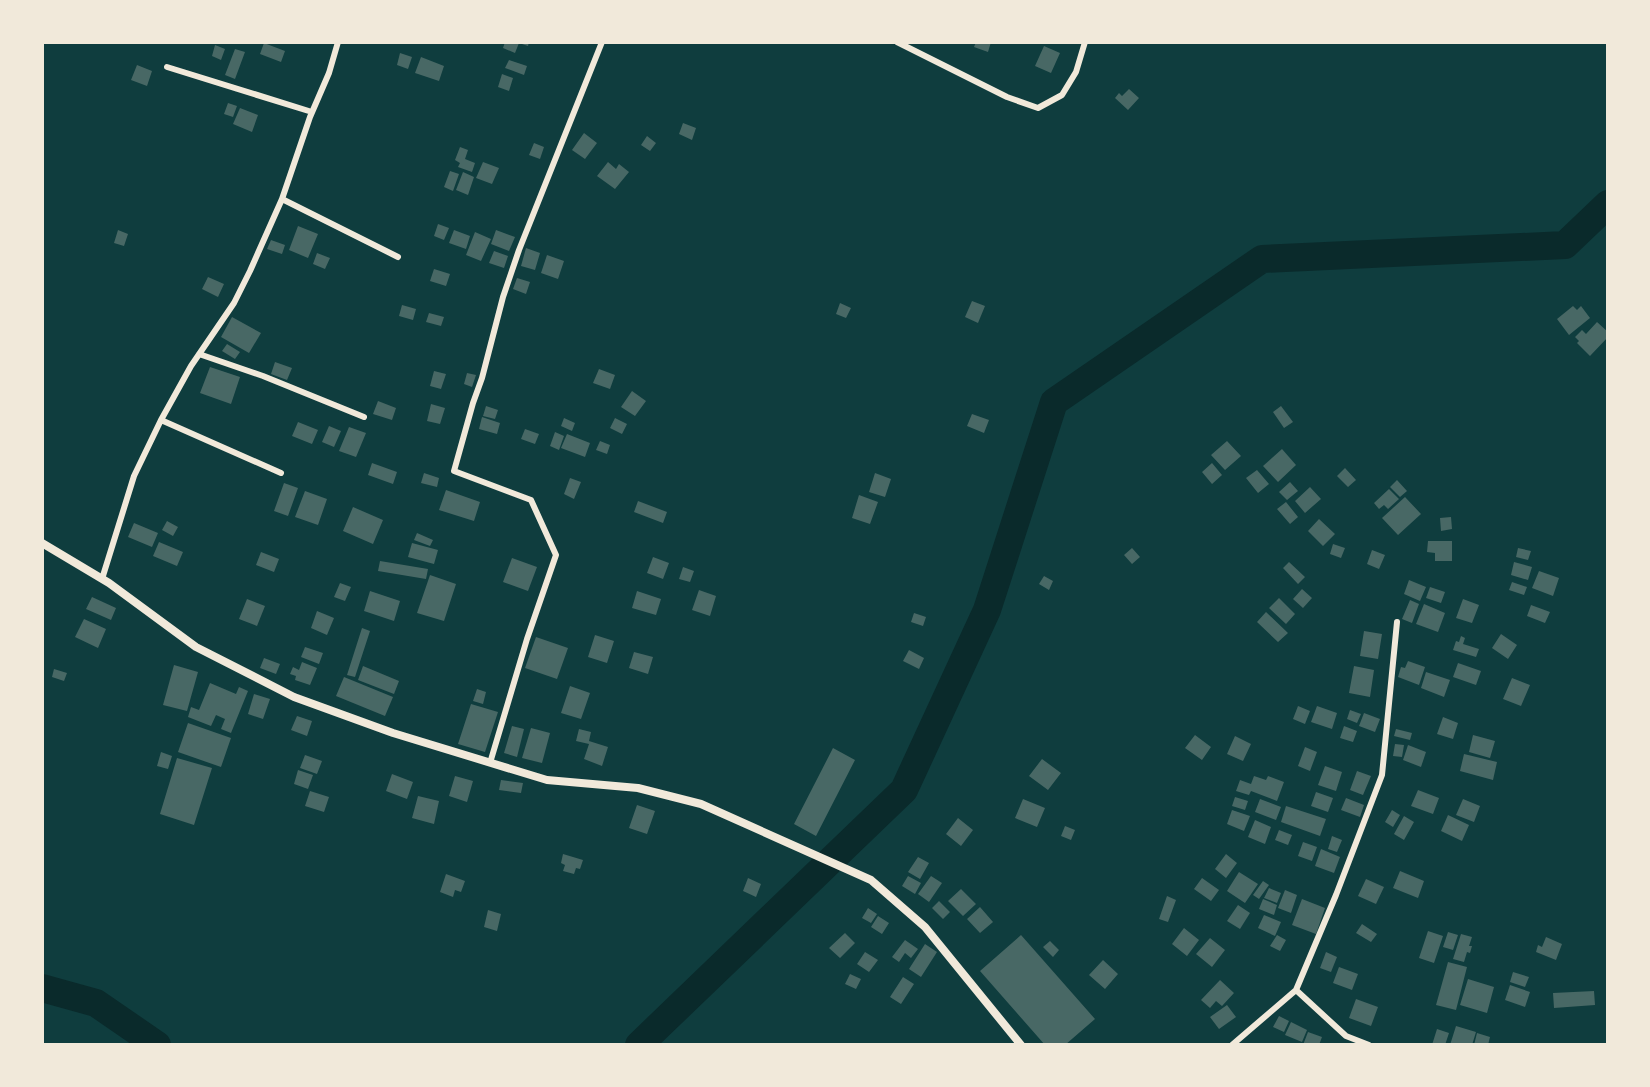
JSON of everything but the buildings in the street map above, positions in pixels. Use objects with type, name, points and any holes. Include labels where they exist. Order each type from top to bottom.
[{"type":"street","points":[[102,579],[134,476],[161,420],[199,354],[234,303],[282,199],[338,42]]},
{"type":"street","points":[[490,763],[556,555],[531,500],[454,471],[519,250],[602,42]]},
{"type":"street","points":[[897,42],[1007,97],[1038,108],[1062,95],[1076,72],[1085,42]]},
{"type":"street","points":[[167,67],[312,112]]},
{"type":"street","points":[[282,199],[398,257]]},
{"type":"street","points":[[199,354],[364,417]]},
{"type":"street","points":[[161,420],[281,473]]},
{"type":"street","points":[[42,543],[102,579],[196,647],[294,697],[393,733],[547,780],[638,788],[701,804],[871,880],[925,927],[1021,1045]]},
{"type":"street","points":[[1232,1045],[1296,990],[1336,895],[1382,775],[1397,622]]},
{"type":"street","points":[[1296,990],[1346,1036],[1369,1045]]},
{"type":"waterway","points":[[639,1045],[904,790],[987,610],[1054,402],[1262,259],[1565,245],[1608,204]]},
{"type":"waterway","points":[[42,988],[96,1003],[157,1045]]}]
